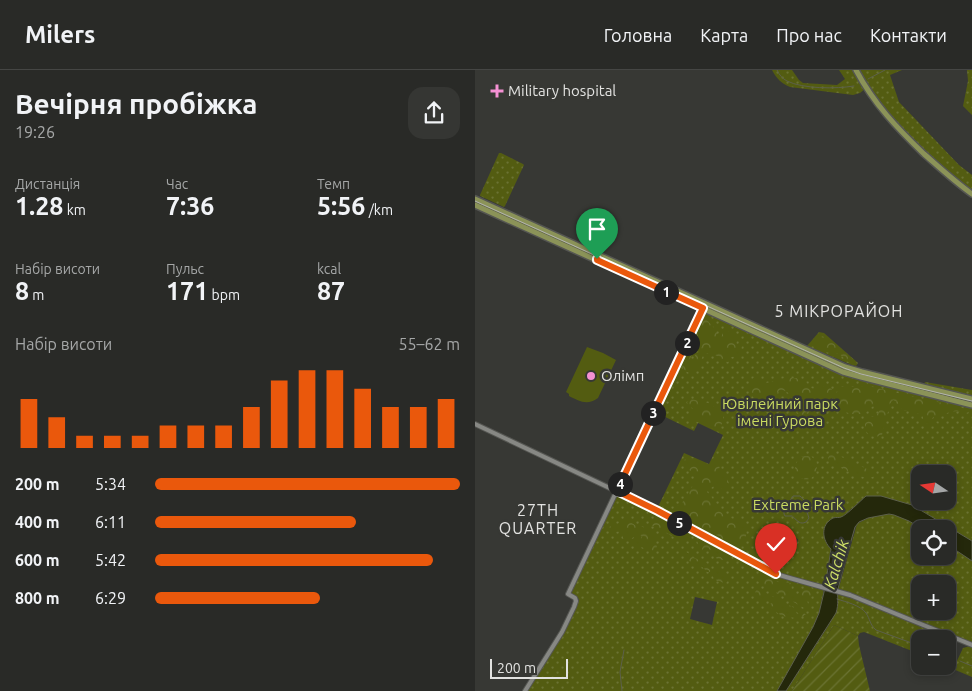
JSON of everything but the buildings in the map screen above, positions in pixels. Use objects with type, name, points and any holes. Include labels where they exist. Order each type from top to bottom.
[{"type":"main road","points":[[857,70],[876,103],[895,126],[944,172],[972,194]]},
{"type":"main road","points":[[475,199],[598,258]]},
{"type":"main road","points":[[475,205],[598,258],[849,374],[972,405]]},
{"type":"main road","points":[[704,306],[850,369],[972,399]]},
{"type":"street","points":[[525,691],[562,632],[576,600],[568,594],[704,306]]},
{"type":"street","points":[[475,424],[658,511],[776,574],[850,595],[972,646]]},
{"type":"green space","points":[[772,70],[792,70],[803,83],[837,85],[845,79],[839,70],[856,70],[866,88],[860,93],[853,95],[790,87],[779,80]]},
{"type":"green space","points":[[858,70],[902,70],[890,75],[899,102],[959,165],[972,175],[972,192],[945,171],[887,115]]},
{"type":"green space","points":[[967,70],[972,70],[972,115],[963,106],[968,81]]},
{"type":"green space","points":[[499,153],[524,165],[504,207],[480,196]]},
{"type":"green space","name":"Ювілейний парк імені Гурова","points":[[703,310],[837,371],[972,407],[972,541],[956,531],[956,520],[937,520],[920,510],[956,510],[956,465],[911,465],[911,505],[866,496],[842,517],[831,520],[826,525],[824,529],[828,546],[831,548],[825,587],[777,573],[657,509],[684,453],[709,464],[723,435],[698,423],[694,431],[655,412]],"holes":[[[779,528],[783,534],[798,539],[795,551],[785,551],[773,531]]]},
{"type":"green space","points":[[703,317],[713,327],[719,337],[722,336],[722,331],[728,331],[736,336],[737,346],[739,346],[741,341],[744,341],[738,356],[731,357],[728,362],[706,353],[700,345],[693,346],[690,344],[700,327]]},
{"type":"green space","points":[[819,332],[824,333],[858,363],[856,366],[807,346]]},
{"type":"green space","points":[[817,336],[829,339],[854,360],[855,364],[850,363],[838,354],[825,352],[811,344]]},
{"type":"green space","name":"Олімп","points":[[587,347],[616,360],[598,398],[590,402],[580,401],[569,396],[566,392]]},
{"type":"green space","points":[[690,350],[693,352],[689,361],[693,365],[696,353],[699,352],[703,355],[695,370],[690,373],[682,367]]},
{"type":"green space","points":[[757,377],[764,383],[799,378],[814,389],[817,389],[820,385],[832,389],[832,394],[836,393],[841,387],[858,388],[865,385],[954,405],[969,412],[953,411],[934,416],[932,419],[938,424],[936,426],[924,423],[922,413],[916,414],[912,409],[903,411],[897,402],[893,400],[890,404],[882,435],[873,436],[867,433],[865,422],[867,418],[878,414],[879,405],[873,406],[864,414],[852,414],[835,409],[835,398],[832,398],[829,400],[827,410],[817,407],[801,415],[795,410],[791,397],[787,392],[780,391],[769,404],[766,405],[758,402],[751,391],[751,382],[753,378]]},
{"type":"green space","points":[[925,382],[972,390],[972,398],[924,386]]},
{"type":"green space","points":[[691,399],[708,403],[721,411],[723,421],[719,430],[691,419],[693,409],[687,403]]},
{"type":"green space","points":[[833,453],[869,470],[874,476],[859,476],[829,461],[830,454]]},
{"type":"green space","points":[[715,456],[719,456],[721,459],[719,470],[727,478],[728,486],[727,489],[723,490],[718,485],[715,485],[707,492],[729,517],[744,522],[746,535],[740,547],[733,546],[719,536],[688,523],[672,511],[682,503],[695,482],[696,474],[685,468],[684,460],[694,459],[708,465]]},
{"type":"green space","points":[[810,456],[817,463],[817,470],[814,476],[807,479],[793,474],[798,459]]},
{"type":"green space","points":[[617,491],[776,574],[824,589],[819,613],[813,627],[777,691],[525,691],[562,632],[579,599],[568,594]],"holes":[[[695,597],[717,602],[712,625],[690,619]]]},
{"type":"green space","points":[[885,514],[905,518],[911,522],[911,565],[956,565],[956,550],[972,561],[972,644],[956,638],[956,630],[937,630],[911,620],[956,620],[956,575],[911,575],[911,620],[838,591],[857,524],[868,518]]},
{"type":"green space","points":[[653,519],[675,525],[673,529],[675,531],[686,531],[690,534],[689,538],[677,539],[650,525]]},
{"type":"green space","points":[[627,520],[661,537],[661,540],[655,541],[656,550],[650,551],[635,544],[635,541],[642,540],[640,535],[636,535],[630,540],[623,538],[621,531],[614,532],[609,529],[610,526]]},
{"type":"green space","points":[[696,538],[700,538],[725,553],[725,559],[716,558],[712,551],[707,548],[699,551]]},
{"type":"green space","points":[[686,552],[708,564],[711,568],[710,572],[690,562],[684,555]]},
{"type":"green space","points":[[716,570],[725,571],[728,577],[727,582],[717,581],[713,577]]},
{"type":"green space","points":[[758,575],[775,581],[791,583],[794,596],[805,589],[809,589],[814,594],[807,600],[809,608],[806,609],[760,583],[756,579]]},
{"type":"green space","points":[[758,589],[804,613],[805,617],[793,609],[791,612],[797,616],[796,618],[782,616],[769,607],[769,604],[773,603],[771,601],[757,599],[755,594]]},
{"type":"green space","points":[[838,593],[850,596],[932,630],[911,630],[911,651],[864,632],[858,636],[834,625],[792,691],[786,691],[829,625],[838,605]]},
{"type":"green space","points":[[834,625],[858,636],[870,691],[792,691]]},
{"type":"green space","points":[[972,646],[972,677],[956,670],[956,663],[963,648]]},
{"type":"water","name":"Kalchik","points":[[866,496],[881,496],[911,505],[911,510],[920,510],[937,520],[911,520],[911,522],[889,514],[868,518],[859,522],[855,527],[840,581],[836,613],[786,691],[777,691],[819,613],[831,549],[824,537],[824,529],[833,518],[844,516]]},
{"type":"water","points":[[956,531],[972,541],[972,561],[956,550]]},
{"type":"waterway","points":[[777,70],[786,80],[802,86],[829,88],[854,86]]},
{"type":"waterway","points":[[868,79],[885,70]]},
{"type":"waterway","points":[[792,516],[785,516],[784,510],[793,496],[800,496],[805,501],[809,518],[806,522],[802,523],[793,517]]},
{"type":"waterway","points":[[837,599],[853,604],[863,610],[876,630],[911,643]]},
{"type":"waterway","points":[[622,691],[620,672],[624,650]]},
{"type":"waterway","points":[[960,661],[972,666]]},
{"type":"tram line","points":[[475,201],[844,368],[861,374],[972,401]]},
{"type":"place","name":"Military hospital","points":[[497,91]]},
{"type":"place","name":"Олімп","points":[[591,376]]},
{"type":"district","name":"5 МІКРОРАЙОН","points":[[839,311]]},
{"type":"district","name":"27TH QUARTER","points":[[538,519]]},
{"type":"route","points":[[597,259],[703,308],[617,491],[776,574]]},
{"type":"park label","name":"Extreme Park","points":[[798,505]]}]
